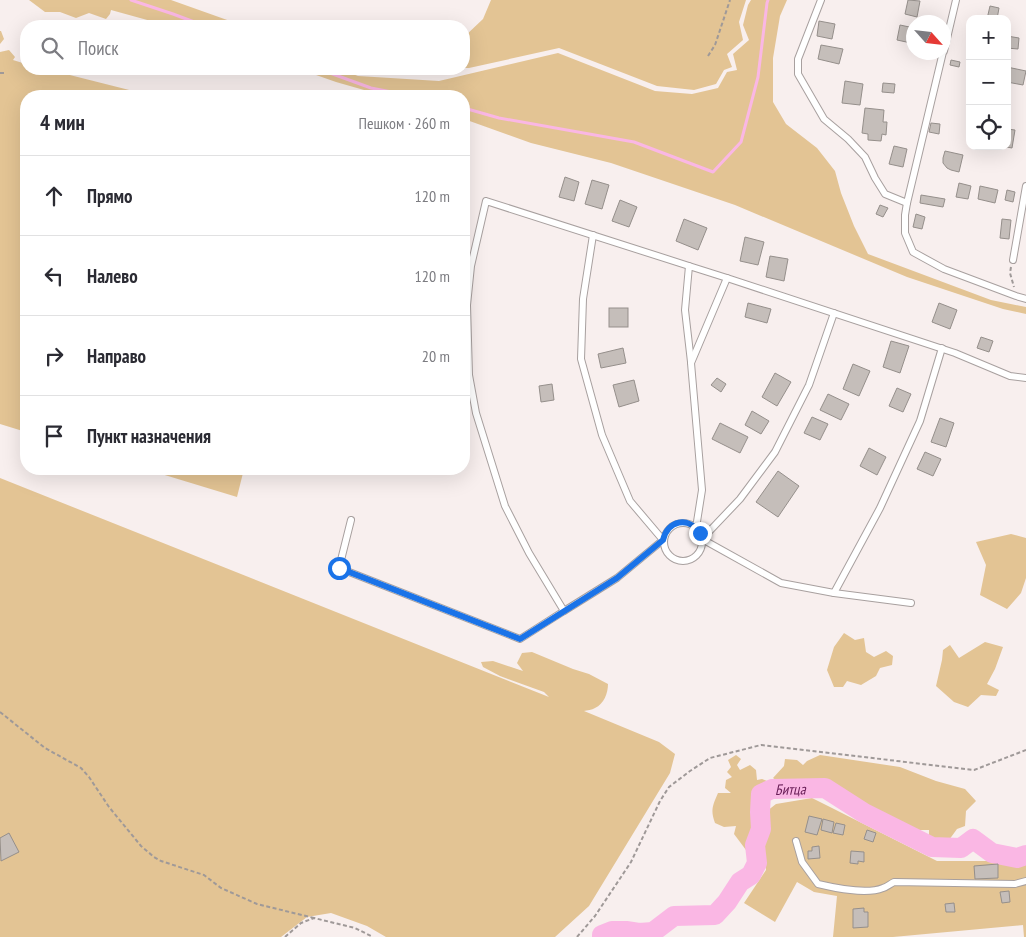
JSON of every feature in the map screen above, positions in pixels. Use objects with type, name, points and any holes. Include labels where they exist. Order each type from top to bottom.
[{"type":"lane","points":[[821,0],[798,59],[798,74],[824,119],[848,139],[865,157],[885,194],[907,203]]},
{"type":"lane","points":[[951,20],[956,0]]},
{"type":"lane","points":[[941,60],[907,203],[905,233],[913,252],[944,269],[1026,299]]},
{"type":"lane","points":[[1013,260],[1026,186]]},
{"type":"lane","points":[[470,276],[486,201],[942,348],[1010,376],[1026,378]]},
{"type":"lane","points":[[593,235],[583,299],[581,359],[602,436],[630,501],[663,540]]},
{"type":"lane","points":[[689,266],[685,310],[702,490],[696,528]]},
{"type":"lane","points":[[691,363],[727,278]]},
{"type":"lane","points":[[702,539],[740,499],[775,452],[809,385],[834,313]]},
{"type":"lane","points":[[834,593],[880,508],[920,421],[942,348]]},
{"type":"lane","points":[[470,380],[476,413],[505,506],[529,553],[564,611]]},
{"type":"lane","points":[[351,520],[339,568],[520,639],[617,578],[663,540]]},
{"type":"lane","points":[[685,522],[691,524],[700,533],[702,546],[695,557],[690,560],[676,560],[666,552],[663,540],[664,534],[668,529],[673,525],[685,522]]},
{"type":"lane","points":[[702,539],[780,583],[834,593],[911,603]]},
{"type":"lane","points":[[796,841],[802,862],[818,884],[844,890],[865,891],[882,889],[894,882],[1015,884],[1026,881]]},
{"type":"path","points":[[708,56],[715,45],[730,0]]},
{"type":"path","points":[[0,73],[5,73]]},
{"type":"path","points":[[1013,260],[1010,273],[1016,296]]},
{"type":"path","points":[[0,712],[45,748],[81,768],[109,807],[141,846],[154,857],[204,875],[221,888],[257,904],[355,928],[373,937]]},
{"type":"path","points":[[577,937],[595,916],[631,862],[660,801],[669,787],[710,758],[761,745],[974,770],[1026,750]]},
{"type":"path","points":[[285,937],[301,923],[314,918]]},
{"type":"shaded area","points":[[29,0],[171,0],[227,20],[147,20],[111,10],[106,19],[89,13],[76,18],[60,12],[45,12]]},
{"type":"shaded area","points":[[491,0],[746,0],[739,22],[743,40],[727,54],[732,67],[724,70],[716,84],[694,90],[657,86],[559,48],[470,68],[470,31],[483,19]]},
{"type":"shaded area","points":[[751,0],[787,0],[780,16],[773,58],[773,102],[786,124],[817,148],[835,171],[841,193],[854,226],[868,254],[991,300],[1026,307],[1026,314],[1003,309],[907,277],[735,205],[611,163],[531,143],[470,121],[470,90],[364,90],[316,75],[355,75],[439,81],[558,53],[655,91],[692,94],[718,88],[727,72],[737,70],[733,54],[749,40],[743,25]]},
{"type":"shaded area","points":[[0,31],[4,39],[0,44]]},
{"type":"shaded area","points":[[9,50],[15,57],[13,60],[20,62],[20,75],[70,75],[129,90],[20,90],[20,430],[0,424],[0,52]]},
{"type":"shaded area","points":[[165,475],[242,475],[237,497]]},
{"type":"shaded area","points":[[0,478],[549,697],[544,692],[500,676],[483,667],[481,662],[493,661],[523,671],[517,663],[522,653],[532,652],[589,674],[608,684],[608,687],[601,704],[594,709],[584,711],[659,742],[675,754],[670,773],[589,906],[555,937],[386,937],[367,926],[331,913],[307,917],[281,937],[0,937]]},
{"type":"shaded area","points":[[1011,534],[1026,538],[1026,578],[1021,593],[1007,609],[980,595],[986,565],[976,542]]},
{"type":"shaded area","points":[[844,633],[855,640],[864,638],[866,652],[874,657],[886,651],[893,656],[892,665],[880,668],[876,676],[861,685],[847,681],[843,687],[834,687],[827,670],[834,647]]},
{"type":"shaded area","points":[[985,642],[1003,647],[987,684],[999,690],[996,696],[981,695],[968,707],[954,702],[936,686],[943,650],[950,645],[959,658]]},
{"type":"shaded area","points":[[736,755],[741,759],[737,765],[740,770],[750,765],[756,770],[757,780],[767,781],[765,790],[760,791],[758,796],[754,798],[758,828],[751,848],[746,850],[734,834],[736,826],[724,827],[715,823],[712,811],[718,793],[731,793],[725,788],[726,780],[732,777],[727,772],[731,767],[728,760]]},
{"type":"shaded area","points":[[820,755],[900,767],[936,781],[965,789],[976,801],[966,811],[965,826],[957,829],[949,840],[936,843],[929,839],[929,830],[908,830],[872,811],[864,803],[844,795],[828,785],[780,783],[773,778],[784,766],[785,759],[797,760],[803,765]]},
{"type":"shaded area","points":[[812,798],[937,861],[1026,861],[1026,937],[1024,937],[1023,925],[893,937],[833,937],[837,896],[814,892],[797,882],[775,922],[744,903],[766,870],[763,846],[767,811],[776,804]]},
{"type":"building","points":[[908,0],[920,1],[917,15],[905,14]]},
{"type":"building","points":[[990,6],[999,8],[998,15],[988,15]]},
{"type":"building","points":[[819,21],[835,24],[832,39],[817,36]]},
{"type":"building","points":[[900,25],[906,26],[906,42],[897,40]]},
{"type":"building","points":[[1011,37],[1019,38],[1018,49],[1011,48]]},
{"type":"building","points":[[821,45],[843,49],[839,64],[818,59]]},
{"type":"building","points":[[951,60],[960,62],[959,67],[950,65]]},
{"type":"building","points":[[1011,68],[1026,71],[1023,85],[1011,83]]},
{"type":"building","points":[[845,81],[863,84],[860,105],[842,103]]},
{"type":"building","points":[[883,83],[895,84],[894,93],[882,92]]},
{"type":"building","points":[[865,108],[884,110],[883,122],[887,122],[886,135],[882,134],[881,141],[868,140],[868,134],[862,133]]},
{"type":"building","points":[[931,123],[940,124],[939,134],[929,132]]},
{"type":"building","points":[[1011,130],[1015,130],[1011,148]]},
{"type":"building","points":[[894,146],[907,149],[903,167],[889,164]]},
{"type":"building","points":[[945,151],[963,155],[959,172],[947,168],[943,163]]},
{"type":"building","points":[[565,177],[579,182],[574,201],[559,197]]},
{"type":"building","points":[[592,180],[609,185],[602,209],[585,204]]},
{"type":"building","points":[[959,183],[971,186],[968,199],[956,197]]},
{"type":"building","points":[[980,186],[998,190],[995,203],[978,199]]},
{"type":"building","points":[[1007,190],[1015,192],[1013,202],[1005,200]]},
{"type":"building","points":[[921,195],[945,199],[943,207],[920,203]]},
{"type":"building","points":[[620,200],[637,207],[629,227],[612,221]]},
{"type":"building","points":[[880,205],[888,208],[883,217],[876,214]]},
{"type":"building","points":[[916,214],[925,217],[922,229],[913,227]]},
{"type":"building","points":[[684,219],[707,228],[698,250],[676,241]]},
{"type":"building","points":[[1002,219],[1011,220],[1009,239],[1000,238]]},
{"type":"building","points":[[745,237],[764,242],[758,265],[740,261]]},
{"type":"building","points":[[770,256],[788,259],[784,281],[766,277]]},
{"type":"building","points":[[748,303],[771,309],[767,323],[745,317]]},
{"type":"building","points":[[939,303],[957,310],[950,329],[932,322]]},
{"type":"building","points":[[609,308],[628,308],[628,327],[609,327]]},
{"type":"building","points":[[981,337],[993,341],[989,352],[977,348]]},
{"type":"building","points":[[891,341],[909,346],[900,373],[883,367]]},
{"type":"building","points":[[623,348],[626,363],[601,368],[598,354]]},
{"type":"building","points":[[853,364],[870,371],[859,396],[843,389]]},
{"type":"building","points":[[775,373],[791,382],[777,406],[762,397]]},
{"type":"building","points":[[717,378],[726,384],[721,392],[711,385]]},
{"type":"building","points":[[634,380],[639,401],[619,407],[613,385]]},
{"type":"building","points":[[552,384],[554,400],[541,402],[539,386]]},
{"type":"building","points":[[897,388],[911,394],[903,412],[889,406]]},
{"type":"building","points":[[828,394],[849,404],[841,420],[820,410]]},
{"type":"building","points":[[752,411],[769,421],[761,434],[745,425]]},
{"type":"building","points":[[812,417],[828,424],[820,440],[804,433]]},
{"type":"building","points":[[940,418],[954,423],[946,447],[931,442]]},
{"type":"building","points":[[720,423],[748,437],[740,453],[712,439]]},
{"type":"building","points":[[869,448],[886,457],[877,475],[860,466]]},
{"type":"building","points":[[925,452],[941,459],[933,476],[917,469]]},
{"type":"building","points":[[778,471],[799,486],[778,517],[756,502]]},
{"type":"building","points":[[809,816],[822,819],[817,835],[805,832]]},
{"type":"building","points":[[823,819],[834,822],[832,833],[821,830]]},
{"type":"building","points":[[836,823],[845,825],[843,835],[833,833]]},
{"type":"building","points":[[867,830],[876,833],[873,842],[864,839]]},
{"type":"building","points":[[9,833],[19,852],[1,861],[0,838]]},
{"type":"building","points":[[819,846],[820,858],[808,859],[808,851],[812,851],[812,847]]},
{"type":"building","points":[[851,851],[864,852],[864,862],[858,861],[858,864],[850,863]]},
{"type":"building","points":[[998,864],[998,878],[975,879],[974,866]]},
{"type":"building","points":[[1009,891],[1010,902],[1002,903],[1000,892]]},
{"type":"building","points":[[954,903],[955,912],[946,912],[945,904]]},
{"type":"building","points":[[864,908],[864,912],[868,912],[868,927],[853,928],[853,909]]},
{"type":"waterway","points":[[131,0],[189,20]]},
{"type":"waterway","points":[[470,110],[499,118],[634,142],[713,172],[741,142],[758,77],[768,0]]},
{"type":"waterway","points":[[335,75],[381,90]]},
{"type":"waterway","name":"Битца","points":[[602,937],[602,935],[612,931],[653,932],[674,916],[715,915],[727,902],[740,882],[751,875],[757,863],[755,845],[761,829],[761,794],[772,789],[825,788],[864,813],[932,847],[961,848],[973,839],[992,853],[1017,858],[1026,855]]},
{"type":"route","points":[[339,568],[520,639],[617,578],[663,540],[664,534],[673,525],[685,522],[691,524],[700,533]]}]
